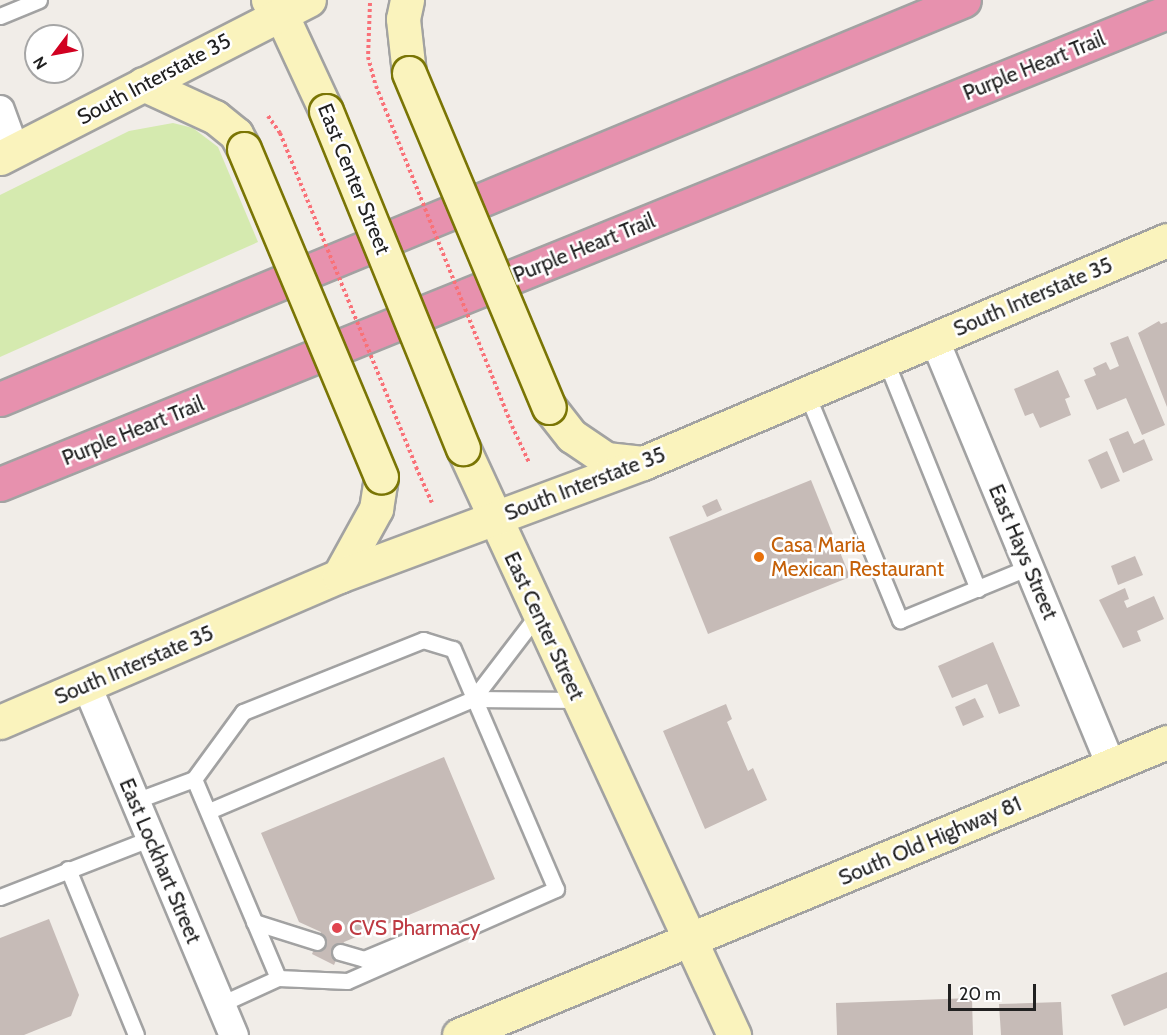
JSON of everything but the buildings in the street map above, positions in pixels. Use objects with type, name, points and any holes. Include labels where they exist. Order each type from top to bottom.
[{"type":"highway","points":[[0,399],[964,0]]},
{"type":"highway","name":"Purple Heart Trail","points":[[0,484],[1167,12]]},
{"type":"main road","points":[[407,0],[403,19],[409,73],[549,407],[572,436],[606,459],[643,463]]},
{"type":"main road","name":"South Interstate 35","points":[[8,155],[143,84],[285,3]]},
{"type":"main road","name":"East Center Street","points":[[285,3],[326,111],[493,519],[694,941],[734,1035]]},
{"type":"main road","points":[[143,84],[215,117],[236,134],[381,477],[376,509],[339,576]]},
{"type":"main road","name":"South Interstate 35","points":[[0,722],[339,576],[643,463],[1167,240]]},
{"type":"main road","name":"South Old Highway 81","points":[[459,1035],[694,941],[1167,742]]},
{"type":"street","points":[[0,110],[8,155]]},
{"type":"street","name":"East Hays Street","points":[[934,338],[1111,765]]},
{"type":"street","name":"East Lockhart Street","points":[[87,686],[234,1035]]},
{"type":"lane","points":[[0,16],[39,0]]},
{"type":"lane","points":[[885,359],[978,589]]},
{"type":"lane","points":[[806,392],[900,620],[1029,567]]},
{"type":"lane","points":[[474,699],[538,614]]},
{"type":"lane","points":[[135,801],[194,779],[243,712],[423,640],[453,649],[556,888],[347,981],[278,978],[221,1004]]},
{"type":"lane","points":[[209,811],[474,699],[579,700]]},
{"type":"lane","points":[[194,779],[278,978]]},
{"type":"lane","points":[[0,897],[150,838]]},
{"type":"lane","points":[[68,869],[136,1035]]},
{"type":"lane","points":[[254,922],[317,942]]},
{"type":"lane","points":[[340,952],[364,959],[424,934],[451,935]]},
{"type":"path","points":[[370,3],[368,57],[376,86],[512,426],[529,462]]},
{"type":"path","points":[[268,116],[280,133],[432,503]]},
{"type":"green space","points":[[173,123],[193,128],[218,147],[258,242],[0,357],[0,195],[129,131]]},
{"type":"place","name":"Casa Maria Mexican Restaurant","points":[[759,557]]},
{"type":"place","name":"CVS Pharmacy","points":[[337,928]]}]
